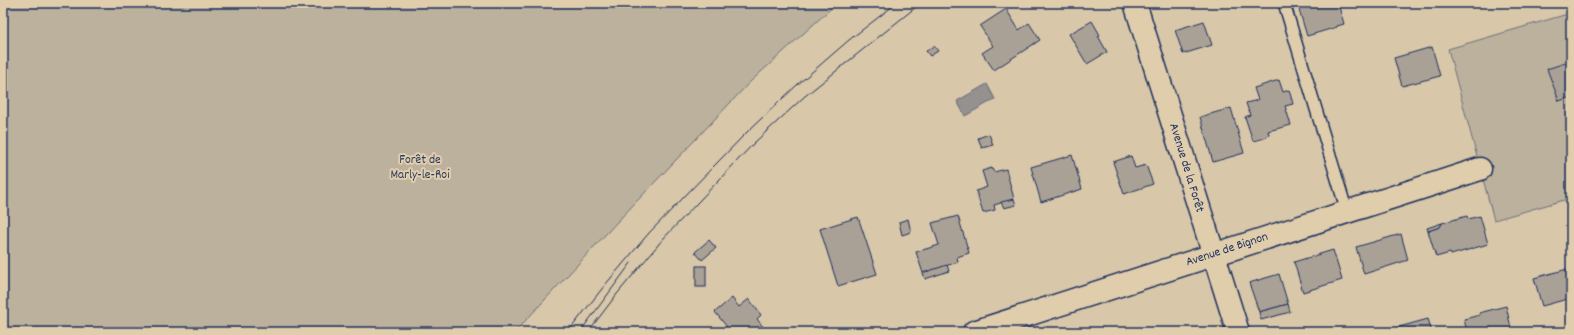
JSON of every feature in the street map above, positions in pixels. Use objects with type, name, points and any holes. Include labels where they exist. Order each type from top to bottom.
[{"type":"street","name":"Avenue de la Forêt","points":[[1135,3],[1238,332]]},
{"type":"street","name":"Avenue de Bignon","points":[[974,332],[1480,169]]},
{"type":"lane","points":[[1284,3],[1347,212]]},
{"type":"green space","name":"Forêt de Marly-le-Roi","points":[[3,3],[837,3],[750,82],[515,332],[3,332]]},
{"type":"green space","points":[[1571,13],[1571,198],[1494,220],[1448,49]]},
{"type":"shaded area","points":[[987,84],[995,99],[965,116],[957,101]]},
{"type":"building","points":[[1307,3],[1342,3],[1343,6],[1339,7],[1344,24],[1307,36],[1298,6]]},
{"type":"building","points":[[1006,9],[1019,30],[1029,23],[1040,40],[994,70],[982,53],[993,46],[980,26]]},
{"type":"building","points":[[1092,21],[1107,52],[1087,64],[1069,34]]},
{"type":"building","points":[[1204,21],[1212,45],[1183,54],[1175,30]]},
{"type":"building","points":[[934,46],[938,51],[930,56],[926,51]]},
{"type":"building","points":[[1432,47],[1440,76],[1402,86],[1394,58]]},
{"type":"building","points":[[1571,61],[1571,97],[1559,101],[1547,69]]},
{"type":"building","points":[[1279,80],[1283,92],[1289,90],[1293,104],[1285,106],[1291,125],[1268,131],[1269,135],[1265,138],[1253,141],[1245,117],[1250,115],[1246,103],[1258,100],[1254,88]]},
{"type":"building","points":[[1231,108],[1244,153],[1213,162],[1200,117]]},
{"type":"building","points":[[989,134],[993,145],[982,148],[978,138]]},
{"type":"building","points":[[1072,155],[1082,189],[1041,202],[1031,167]]},
{"type":"building","points":[[1131,156],[1135,168],[1146,165],[1153,184],[1124,194],[1113,162]]},
{"type":"building","points":[[992,168],[994,172],[1006,169],[1014,199],[994,205],[995,210],[983,213],[976,191],[987,187],[982,171]]},
{"type":"building","points":[[1014,199],[1016,205],[1004,208],[1001,202]]},
{"type":"building","points":[[958,216],[969,253],[957,257],[958,262],[923,273],[916,252],[939,245],[932,223]]},
{"type":"building","points":[[1467,216],[1468,219],[1480,216],[1488,244],[1451,255],[1450,253],[1436,257],[1428,231],[1440,227],[1442,223]]},
{"type":"building","points":[[858,217],[877,274],[838,286],[820,229]]},
{"type":"building","points":[[908,219],[911,232],[902,235],[899,222]]},
{"type":"building","points":[[1442,223],[1440,227],[1428,231],[1427,228]]},
{"type":"building","points":[[1401,234],[1408,260],[1364,274],[1356,247]]},
{"type":"building","points":[[709,240],[716,248],[702,260],[695,252]]},
{"type":"building","points":[[1333,250],[1342,280],[1303,292],[1294,262]]},
{"type":"building","points":[[947,265],[949,271],[925,279],[923,273]]},
{"type":"building","points":[[696,266],[706,266],[706,287],[696,287]]},
{"type":"building","points":[[1571,268],[1571,298],[1542,306],[1534,278]]},
{"type":"building","points":[[1279,274],[1288,304],[1259,312],[1249,283]]},
{"type":"building","points":[[732,298],[739,307],[749,299],[761,315],[757,319],[767,332],[731,332],[715,312]]},
{"type":"building","points":[[1288,304],[1290,312],[1261,320],[1259,312]]},
{"type":"building","points":[[1506,306],[1512,332],[1467,332],[1464,319],[1480,315],[1479,313]]},
{"type":"building","points":[[1428,319],[1432,332],[1381,332]]},
{"type":"tram line","points":[[568,332],[649,233],[746,133],[797,85],[849,40],[897,3]]},
{"type":"tram line","points":[[588,332],[617,294],[663,239],[754,143],[805,96],[921,3]]},
{"type":"tram line","points":[[580,332],[631,263]]}]
